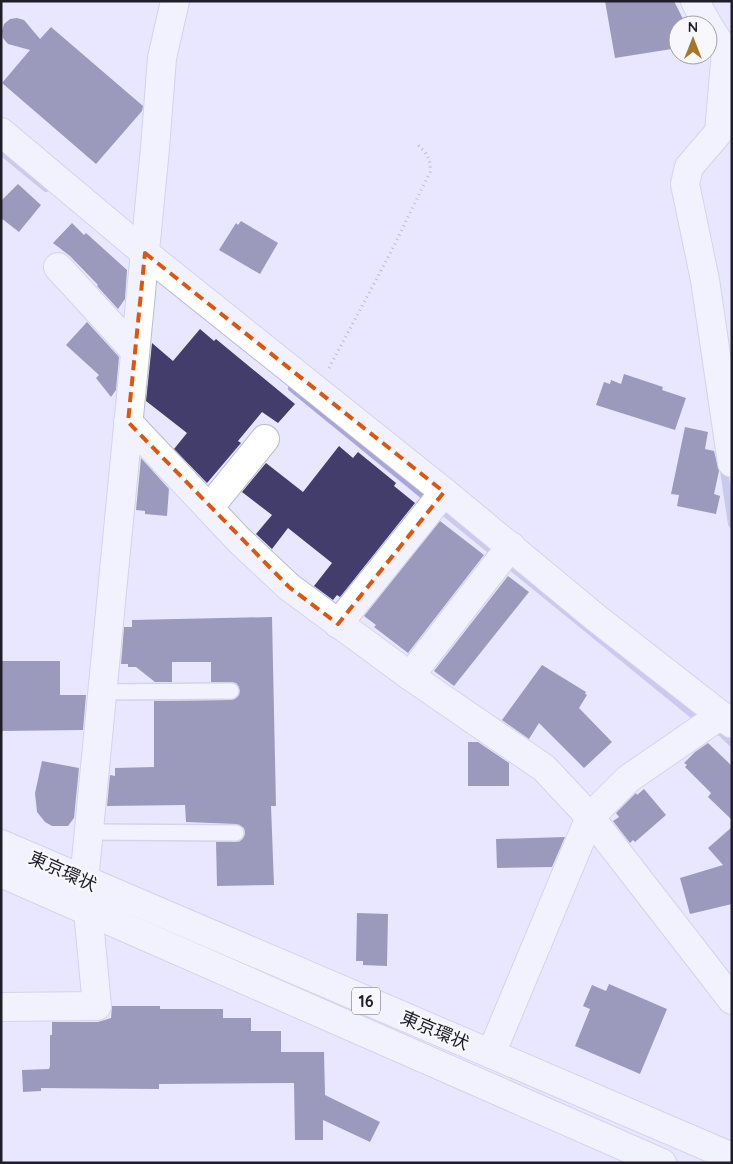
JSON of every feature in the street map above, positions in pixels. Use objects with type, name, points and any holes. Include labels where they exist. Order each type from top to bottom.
[{"type":"main road","points":[[84,881],[162,58],[175,1]]},
{"type":"main road","points":[[695,1],[705,20],[729,54],[719,132],[688,167],[685,184],[705,280],[732,463]]},
{"type":"main road","points":[[1,132],[145,253],[317,390],[437,501],[504,555],[596,617],[726,720],[628,779],[590,817],[491,1054]]},
{"type":"main road","points":[[58,267],[135,351]]},
{"type":"main road","points":[[128,422],[238,539],[289,586],[410,676],[544,768],[590,817],[732,1000]]},
{"type":"main road","points":[[209,508],[265,439]]},
{"type":"main road","points":[[338,624],[437,501]]},
{"type":"main road","points":[[410,676],[504,555]]},
{"type":"main road","name":"東京環状","points":[[1,844],[732,1157]]},
{"type":"main road","name":"東京環状","points":[[1,873],[662,1163]]},
{"type":"main road","points":[[1,1007],[97,1006],[88,911]]},
{"type":"lane","points":[[102,692],[231,691]]},
{"type":"lane","points":[[89,832],[236,833]]},
{"type":"path","points":[[317,390],[393,248],[430,172],[431,162],[428,154],[418,145]]},
{"type":"highlighted area","points":[[145,253],[444,492],[338,624],[289,587],[128,422]]},
{"type":"building","points":[[605,1],[674,1],[681,15],[668,15],[668,50],[615,58]]},
{"type":"building","points":[[10,19],[24,20],[40,39],[51,27],[143,106],[142,111],[96,164],[2,83],[30,50],[8,44],[3,38],[4,24]]},
{"type":"building","points":[[18,184],[41,205],[19,232],[1,218],[1,201]]},
{"type":"building","points":[[241,221],[278,243],[260,274],[219,250],[236,223],[238,225]]},
{"type":"building","points":[[72,223],[127,270],[125,299],[118,309],[70,256],[53,243]]},
{"type":"building","points":[[87,322],[119,357],[116,390],[111,397],[96,378],[99,375],[66,345]]},
{"type":"building","points":[[200,329],[214,341],[216,339],[295,404],[278,423],[262,412],[238,441],[241,443],[207,483],[174,449],[187,433],[146,401],[152,343],[173,361]]},
{"type":"building","points":[[624,374],[663,387],[662,390],[686,398],[675,430],[596,405],[604,382],[610,384],[611,380],[621,384]]},
{"type":"building","points":[[685,427],[708,432],[705,449],[714,451],[719,471],[714,494],[720,496],[716,514],[677,506],[679,495],[671,494]]},
{"type":"building","points":[[339,446],[353,458],[358,452],[396,483],[394,486],[415,503],[340,597],[337,595],[333,600],[314,586],[332,563],[288,528],[272,549],[256,534],[272,515],[242,492],[266,463],[303,492]]},
{"type":"building","points":[[141,458],[169,489],[167,516],[145,514],[145,511],[136,510]]},
{"type":"building","points":[[440,521],[484,555],[408,653],[374,627],[376,625],[364,616]]},
{"type":"building","points":[[508,576],[529,592],[454,686],[434,671]]},
{"type":"building","points":[[272,617],[276,806],[271,806],[274,885],[217,886],[216,842],[240,841],[245,834],[244,828],[236,824],[186,822],[185,805],[107,806],[110,775],[115,776],[115,768],[154,767],[154,701],[232,700],[239,695],[239,687],[236,683],[231,682],[211,682],[211,662],[172,662],[172,682],[155,682],[136,667],[128,667],[128,664],[121,664],[124,627],[132,627],[132,620]]},
{"type":"building","points":[[1,661],[60,661],[60,695],[86,695],[83,730],[1,731]]},
{"type":"building","points":[[542,665],[586,692],[585,694],[587,695],[579,708],[612,742],[584,768],[539,723],[529,739],[502,720]]},
{"type":"building","points":[[468,742],[478,742],[509,763],[509,786],[468,786]]},
{"type":"building","points":[[708,743],[732,766],[732,820],[708,797],[711,793],[685,767],[687,765],[684,763]]},
{"type":"building","points":[[42,761],[79,768],[74,818],[68,826],[52,826],[45,822],[37,812],[35,793]]},
{"type":"building","points":[[644,789],[666,815],[635,842],[633,840],[630,843],[613,821],[619,817],[616,813],[636,793],[637,795]]},
{"type":"building","points":[[732,827],[732,904],[690,914],[680,878],[723,865],[708,848]]},
{"type":"building","points":[[565,837],[552,867],[497,868],[496,839]]},
{"type":"building","points":[[357,913],[388,914],[387,966],[363,965],[363,961],[356,961]]},
{"type":"building","points":[[609,984],[667,1009],[640,1074],[575,1046],[590,1009],[583,1006],[592,985],[606,991]]},
{"type":"building","points":[[112,1006],[160,1006],[160,1009],[223,1009],[223,1018],[251,1018],[251,1031],[281,1031],[281,1052],[324,1052],[325,1095],[380,1122],[370,1142],[323,1120],[323,1140],[295,1140],[294,1083],[159,1084],[159,1089],[41,1088],[41,1091],[23,1092],[22,1070],[49,1069],[52,1022],[98,1022],[111,1018]]},
{"type":"waterway","points":[[1,151],[46,188]]},
{"type":"waterway","points":[[292,388],[702,721]]},
{"type":"waterway","points":[[723,464],[732,524]]},
{"type":"waterway","points":[[712,727],[732,743]]}]
